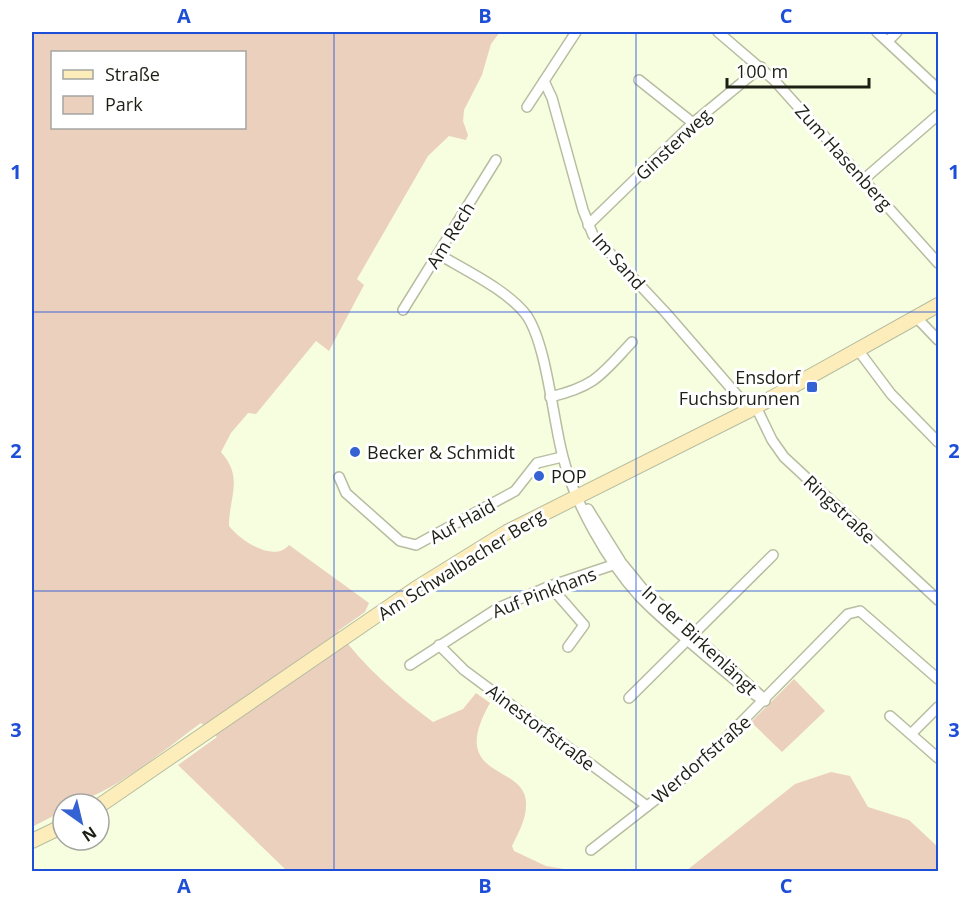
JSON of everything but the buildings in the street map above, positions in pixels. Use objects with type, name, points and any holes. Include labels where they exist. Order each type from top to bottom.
[{"type":"main road","name":"Am Schwalbacher Berg","points":[[111,798],[415,590],[507,532],[753,409],[939,305]]},
{"type":"main road","points":[[32,841],[51,832]]},
{"type":"street","points":[[527,107],[576,32]]},
{"type":"street","name":"Zum Hasenberg","points":[[718,32],[762,67],[939,263]]},
{"type":"street","points":[[877,32],[939,89]]},
{"type":"street","points":[[888,40],[897,32]]},
{"type":"street","name":"Ginsterweg","points":[[588,225],[693,123],[762,67]]},
{"type":"street","points":[[639,80],[693,123]]},
{"type":"street","name":"Im Sand","points":[[544,81],[552,98],[588,225],[600,244],[655,300],[753,409]]},
{"type":"street","points":[[863,180],[939,115]]},
{"type":"street","name":"Am Rech","points":[[403,310],[496,160]]},
{"type":"street","name":"In der Birkenlängt","points":[[438,254],[507,297],[526,316],[535,334],[562,457],[578,496],[600,525],[619,563],[691,638],[754,688],[765,701]]},
{"type":"street","points":[[916,317],[939,340]]},
{"type":"street","points":[[550,397],[575,391],[592,383],[632,342]]},
{"type":"street","points":[[858,350],[891,394],[939,442]]},
{"type":"street","name":"Ringstraße","points":[[753,409],[784,457],[939,600]]},
{"type":"street","name":"Auf Haid","points":[[339,477],[346,494],[400,541],[416,545],[515,491],[537,463],[562,457]]},
{"type":"street","points":[[629,699],[773,555]]},
{"type":"street","name":"Auf Pinkhans","points":[[410,665],[498,608],[550,586],[619,563]]},
{"type":"street","points":[[550,586],[584,625],[568,647]]},
{"type":"street","name":"Werdorfstraße","points":[[591,850],[682,779],[765,701],[848,614],[861,611],[939,679]]},
{"type":"street","name":"Ainestorfstraße","points":[[439,645],[464,670],[647,806]]},
{"type":"street","points":[[912,734],[939,707]]},
{"type":"street","points":[[890,716],[939,758]]},
{"type":"green space","points":[[32,32],[500,32],[491,44],[482,75],[464,110],[463,121],[468,135],[466,140],[449,136],[428,156],[357,279],[364,285],[329,351],[316,341],[256,414],[248,413],[231,433],[221,452],[228,461],[234,479],[229,526],[241,538],[267,551],[283,550],[289,545],[369,603],[365,612],[338,631],[382,680],[433,722],[463,709],[476,693],[490,703],[479,728],[477,746],[482,759],[515,782],[523,792],[526,811],[512,846],[514,851],[546,866],[576,871],[287,871],[178,765],[217,737],[201,723],[101,792],[51,792],[51,817],[32,827]]},
{"type":"green space","points":[[794,679],[825,711],[782,752],[751,722]]},
{"type":"green space","points":[[831,772],[850,776],[868,807],[909,820],[938,847],[938,871],[686,871],[795,784]]},
{"type":"place","name":"Ensdorf Fuchsbrunnen","points":[[812,387]]},
{"type":"place","name":"Becker & Schmidt","points":[[355,452]]},
{"type":"place","name":"POP","points":[[539,476]]}]
